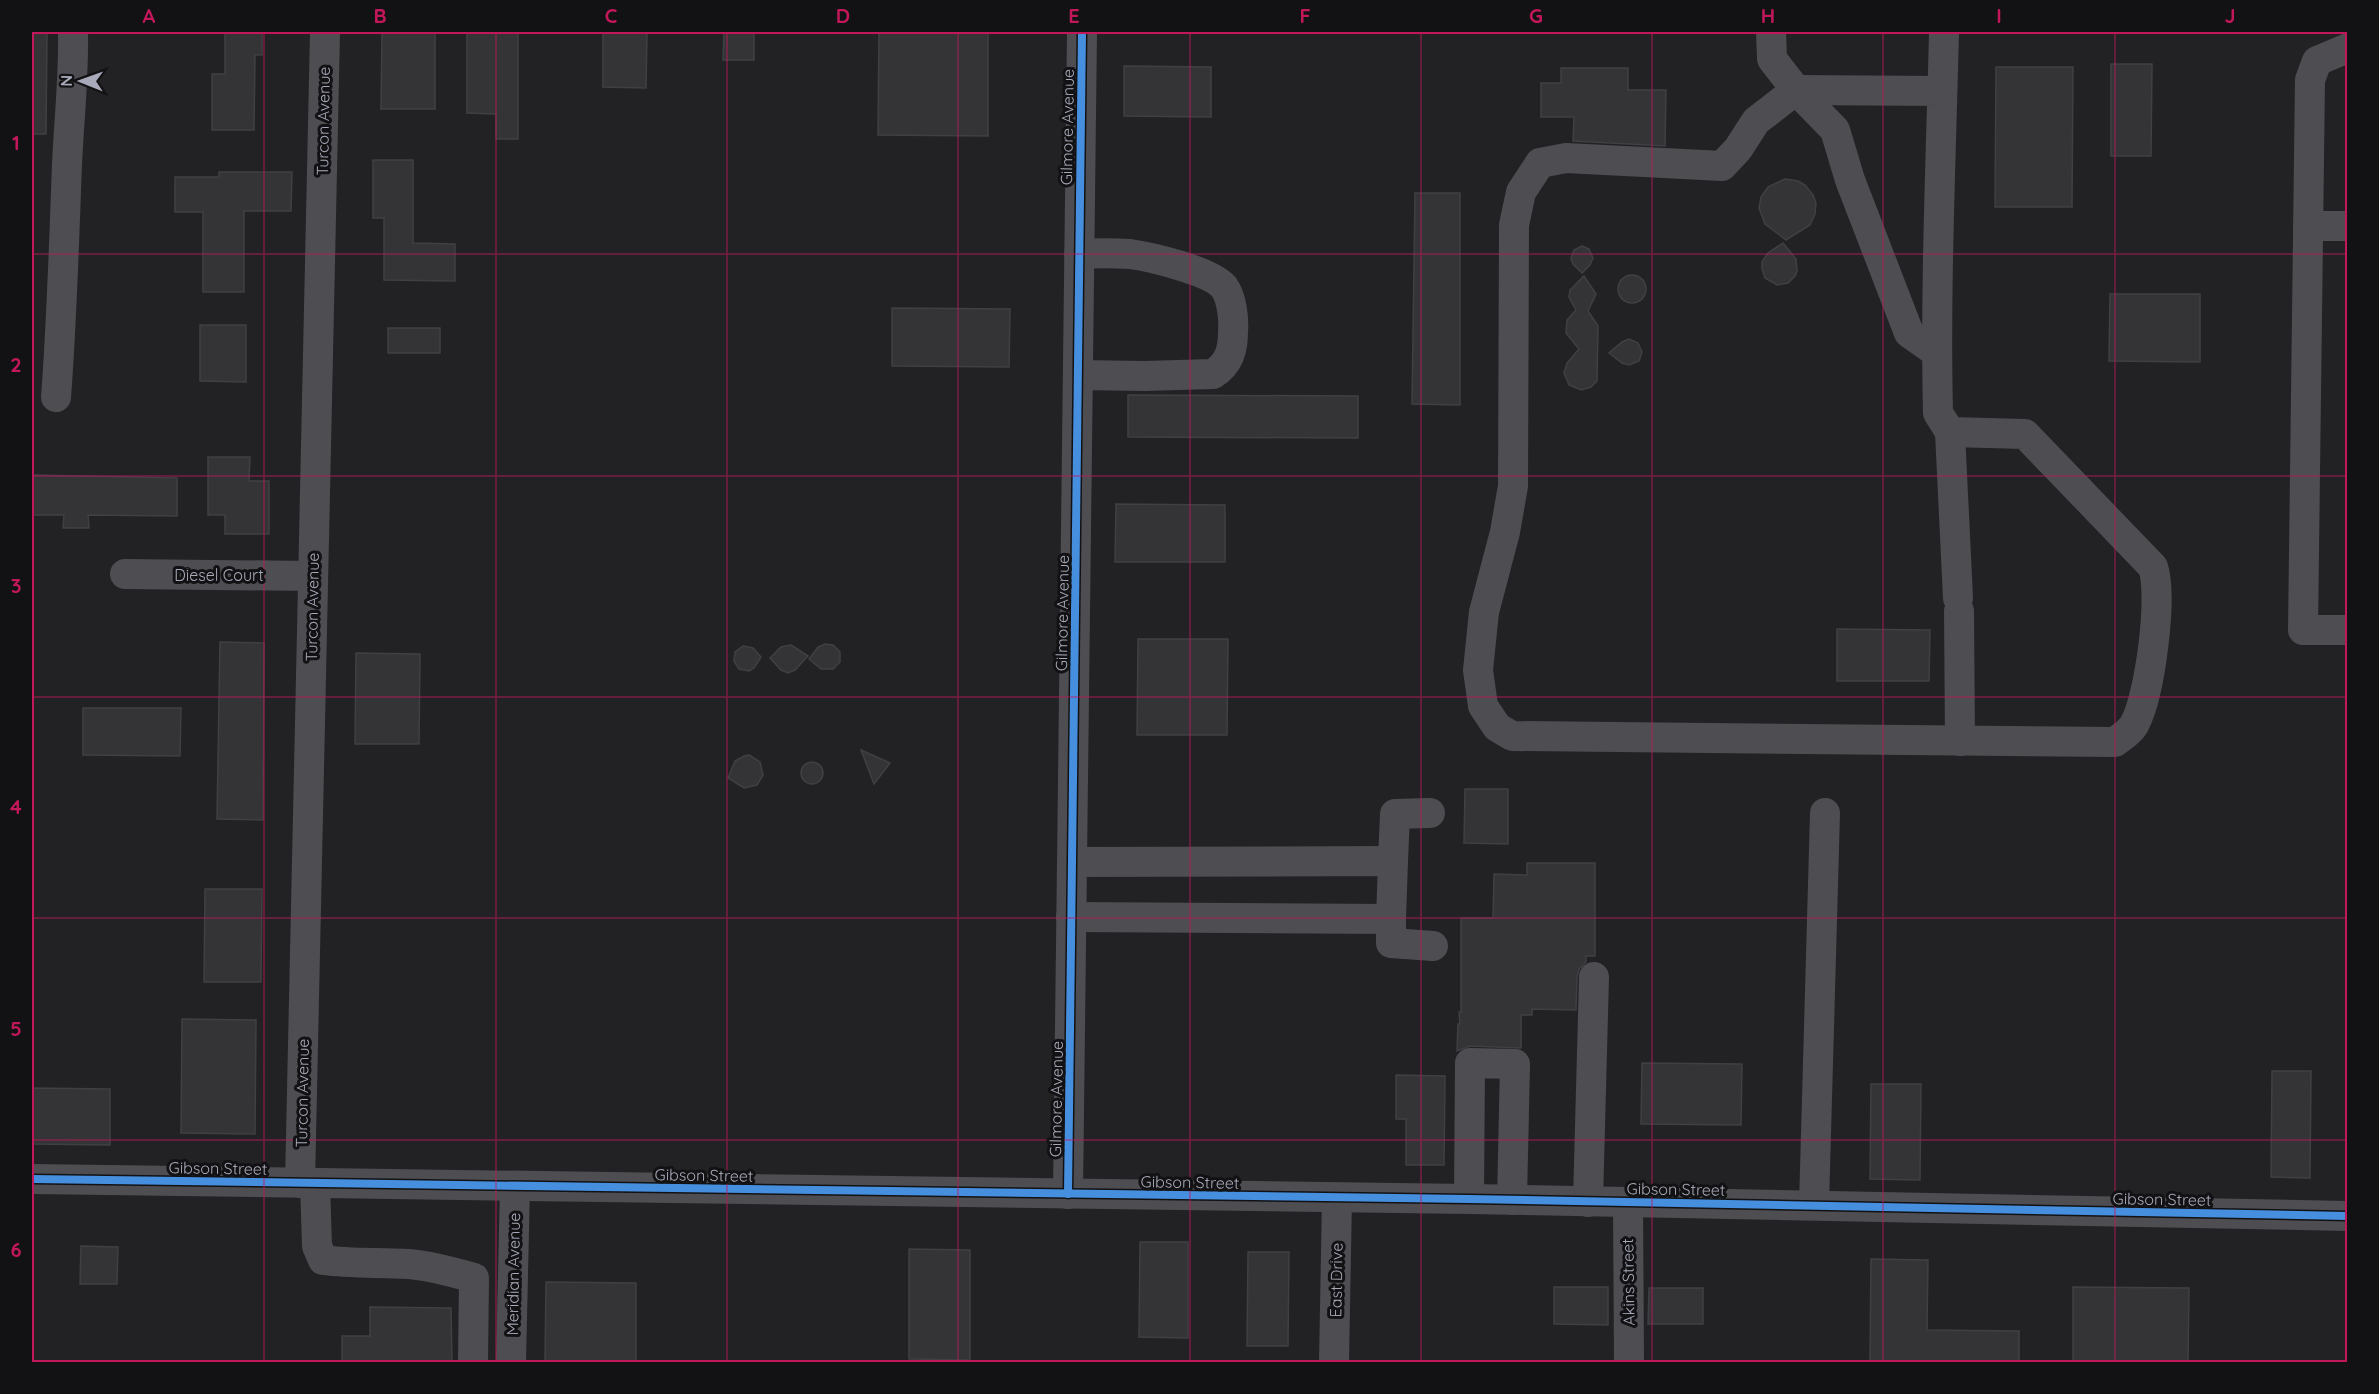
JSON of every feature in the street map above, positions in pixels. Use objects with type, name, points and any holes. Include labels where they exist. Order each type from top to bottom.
[{"type":"street","points":[[56,397],[74,69],[73,32]]},
{"type":"street","name":"Turcon Avenue","points":[[325,32],[313,576],[307,1183],[317,1246],[323,1260],[346,1263],[410,1264],[448,1270],[474,1278]]},
{"type":"street","name":"Gilmore Avenue","points":[[1068,1194],[1082,32]]},
{"type":"street","points":[[1771,32],[1772,59],[1796,90],[1835,130],[1850,180],[1909,333],[1936,352]]},
{"type":"street","points":[[1944,32],[1936,352],[1938,413],[1950,432],[1958,604],[1960,741]]},
{"type":"street","points":[[2348,48],[2317,61],[2310,80],[2303,630],[2348,630]]},
{"type":"street","points":[[1942,91],[1796,90],[1756,121],[1738,149],[1722,166],[1566,158],[1540,163],[1521,192],[1514,225],[1513,486],[1505,532],[1484,612],[1478,669],[1483,706],[1497,727],[1512,736],[2115,742],[2135,725],[2145,693],[2155,627],[2156,577],[2153,567],[2025,434],[1950,432]]},
{"type":"street","points":[[2308,226],[2348,226]]},
{"type":"street","points":[[1078,375],[1213,374],[1222,369],[1228,359],[1233,346],[1234,325],[1224,287],[1204,274],[1132,255],[1079,254]]},
{"type":"street","name":"Diesel Court","points":[[124,574],[313,576]]},
{"type":"street","points":[[1430,813],[1395,814],[1391,943],[1433,946]]},
{"type":"street","points":[[1814,1205],[1825,813]]},
{"type":"street","points":[[1072,862],[1392,861]]},
{"type":"street","points":[[1071,917],[1391,919]]},
{"type":"street","points":[[1588,1202],[1594,977]]},
{"type":"street","points":[[1469,1199],[1470,1063],[1515,1064],[1512,1200]]},
{"type":"street","name":"Gibson Street","points":[[32,1179],[1469,1199],[2348,1216]]},
{"type":"street","name":"Meridian Avenue","points":[[511,1362],[515,1186]]},
{"type":"street","name":"East Drive","points":[[1334,1362],[1337,1198]]},
{"type":"street","name":"Akins Street","points":[[1628,1202],[1629,1362]]},
{"type":"street","points":[[473,1362],[474,1278],[513,1280]]},
{"type":"shaded area","points":[[32,32],[2347,32],[2347,1362],[32,1362]]},
{"type":"building","points":[[32,32],[47,32],[46,134],[32,134]]},
{"type":"building","points":[[225,32],[262,32],[262,55],[255,55],[254,130],[212,130],[212,74],[225,74]]},
{"type":"building","points":[[382,32],[435,32],[435,109],[381,109]]},
{"type":"building","points":[[467,32],[518,32],[518,139],[496,139],[496,114],[467,113]]},
{"type":"building","points":[[603,32],[647,32],[646,88],[603,87]]},
{"type":"building","points":[[724,32],[754,32],[754,60],[723,60]]},
{"type":"building","points":[[879,32],[988,32],[988,136],[878,135]]},
{"type":"building","points":[[2111,64],[2152,64],[2151,156],[2111,156]]},
{"type":"building","points":[[1124,66],[1211,67],[1211,117],[1124,116]]},
{"type":"building","points":[[1996,67],[2073,67],[2072,207],[1995,207]]},
{"type":"building","points":[[1561,68],[1628,68],[1628,90],[1666,90],[1665,146],[1573,141],[1574,117],[1541,117],[1541,83],[1561,83]]},
{"type":"building","points":[[373,160],[413,160],[413,243],[455,244],[455,281],[384,280],[384,218],[373,218]]},
{"type":"building","points":[[219,172],[292,172],[291,211],[244,211],[244,292],[203,292],[203,212],[175,212],[175,177],[219,177]]},
{"type":"building","points":[[1785,179],[1798,181],[1805,185],[1816,203],[1815,214],[1810,225],[1786,240],[1765,224],[1759,208],[1761,197],[1768,187]]},
{"type":"building","points":[[1415,193],[1460,193],[1460,405],[1412,404]]},
{"type":"building","points":[[1783,243],[1796,259],[1797,271],[1788,283],[1777,285],[1765,278],[1762,262],[1768,253]]},
{"type":"building","points":[[1582,246],[1589,249],[1593,258],[1582,273],[1573,264],[1571,258],[1574,250]]},
{"type":"building","points":[[1632,275],[1642,279],[1646,289],[1642,299],[1632,303],[1622,299],[1618,289],[1622,279]]},
{"type":"building","points":[[1584,276],[1596,294],[1588,311],[1598,326],[1597,381],[1591,387],[1581,390],[1569,385],[1564,373],[1567,363],[1579,349],[1566,333],[1567,320],[1576,310],[1569,297],[1570,290]]},
{"type":"building","points":[[2110,294],[2200,294],[2200,362],[2109,361]]},
{"type":"building","points":[[892,308],[1010,309],[1009,367],[892,366]]},
{"type":"building","points":[[200,325],[246,325],[246,382],[200,381]]},
{"type":"building","points":[[388,328],[440,328],[440,353],[388,353]]},
{"type":"building","points":[[1629,339],[1638,343],[1642,352],[1639,361],[1629,365],[1622,363],[1609,353]]},
{"type":"building","points":[[1128,395],[1358,396],[1358,438],[1128,437]]},
{"type":"building","points":[[208,457],[250,457],[249,481],[269,481],[269,534],[225,534],[225,515],[208,515]]},
{"type":"building","points":[[32,475],[177,478],[177,516],[88,515],[89,528],[63,528],[64,515],[32,515]]},
{"type":"building","points":[[1116,504],[1225,505],[1225,562],[1115,562]]},
{"type":"building","points":[[1837,629],[1930,630],[1929,681],[1837,681]]},
{"type":"building","points":[[1138,639],[1228,639],[1227,735],[1137,735]]},
{"type":"building","points":[[220,642],[264,643],[263,820],[217,819]]},
{"type":"building","points":[[825,644],[833,645],[840,652],[840,662],[833,669],[821,669],[809,659],[818,647]]},
{"type":"building","points":[[791,645],[808,656],[795,670],[788,673],[781,670],[770,658],[781,647]]},
{"type":"building","points":[[743,646],[753,648],[761,657],[754,668],[749,671],[739,669],[734,661],[735,652]]},
{"type":"building","points":[[356,653],[420,654],[419,744],[355,744]]},
{"type":"building","points":[[83,708],[181,708],[180,756],[83,755]]},
{"type":"building","points":[[861,750],[890,763],[874,784]]},
{"type":"building","points":[[749,755],[760,762],[763,775],[757,785],[744,788],[728,778],[735,761]]},
{"type":"building","points":[[812,762],[820,765],[823,773],[820,781],[812,784],[804,781],[801,773],[804,765]]},
{"type":"building","points":[[1465,789],[1508,789],[1508,844],[1464,843]]},
{"type":"building","points":[[1527,863],[1595,863],[1595,956],[1586,956],[1586,962],[1579,969],[1576,1010],[1532,1009],[1532,1015],[1521,1015],[1521,1048],[1470,1046],[1457,1051],[1459,1012],[1461,1012],[1461,918],[1493,918],[1494,874],[1527,875]]},
{"type":"building","points":[[205,889],[262,889],[261,982],[204,982]]},
{"type":"building","points":[[182,1019],[256,1020],[255,1134],[181,1133]]},
{"type":"building","points":[[1642,1063],[1742,1064],[1741,1125],[1641,1124]]},
{"type":"building","points":[[2272,1071],[2311,1071],[2310,1178],[2271,1177]]},
{"type":"building","points":[[1396,1075],[1445,1076],[1444,1165],[1406,1165],[1406,1119],[1396,1119]]},
{"type":"building","points":[[1871,1084],[1921,1084],[1920,1180],[1870,1179]]},
{"type":"building","points":[[32,1088],[110,1089],[110,1145],[32,1144]]},
{"type":"building","points":[[1140,1242],[1188,1242],[1188,1338],[1139,1337]]},
{"type":"building","points":[[81,1246],[118,1247],[117,1284],[80,1284]]},
{"type":"building","points":[[909,1249],[970,1250],[970,1360],[909,1359]]},
{"type":"building","points":[[1248,1252],[1289,1252],[1288,1346],[1247,1346]]},
{"type":"building","points":[[1871,1259],[1928,1260],[1927,1330],[2019,1331],[2019,1362],[1870,1362]]},
{"type":"building","points":[[546,1282],[636,1283],[636,1362],[545,1362]]},
{"type":"building","points":[[1554,1287],[1608,1287],[1608,1325],[1554,1324]]},
{"type":"building","points":[[2073,1287],[2189,1288],[2188,1362],[2073,1362]]},
{"type":"building","points":[[1649,1288],[1703,1288],[1703,1324],[1648,1324]]},
{"type":"building","points":[[370,1307],[451,1308],[452,1362],[342,1362],[342,1336],[370,1336]]},
{"type":"cycle path","points":[[1068,1194],[1082,32]]},
{"type":"cycle path","points":[[32,1179],[1469,1199],[2348,1216]]}]
